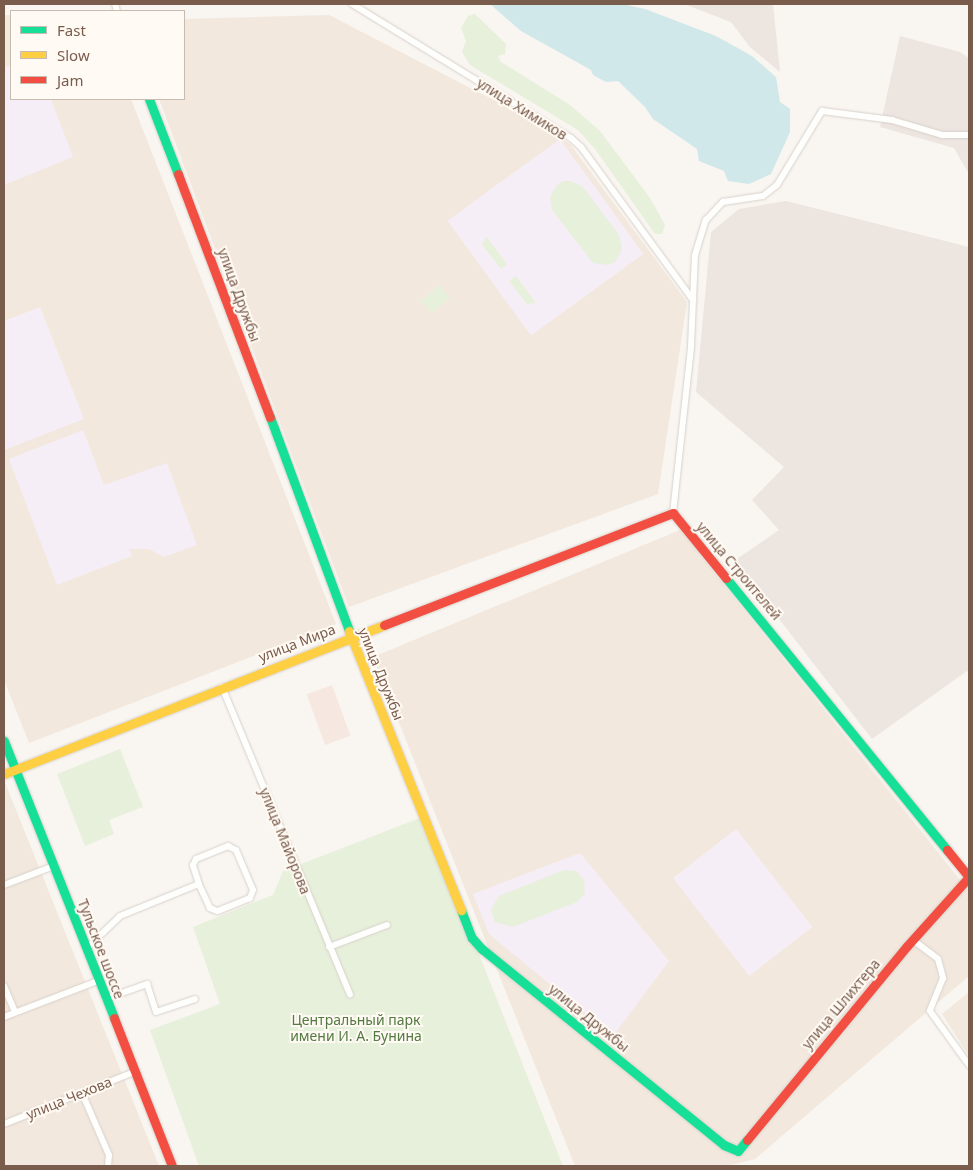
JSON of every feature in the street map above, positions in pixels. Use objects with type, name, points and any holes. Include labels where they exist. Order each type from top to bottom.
[{"type":"street","name":"улица Химиков","points":[[352,4],[571,138],[581,147],[693,300]]},
{"type":"street","name":"улица Дружбы","points":[[149,100],[352,637],[472,938],[724,1145],[738,1152]]},
{"type":"street","points":[[673,514],[696,255],[706,220],[723,202],[764,196],[777,185],[822,111],[892,120],[942,135],[969,135]]},
{"type":"street","name":"улица Мира","points":[[4,774],[222,687],[673,514]]},
{"type":"street","name":"улица Строителей","points":[[673,514],[969,878]]},
{"type":"street","name":"улица Майорова","points":[[222,687],[350,994]]},
{"type":"street","name":"Тульское шоссе","points":[[4,741],[172,1166]]},
{"type":"street","points":[[228,846],[236,850],[253,890],[250,898],[217,911],[210,908],[199,884],[193,865],[196,858],[228,846]]},
{"type":"street","points":[[4,885],[54,866]]},
{"type":"street","name":"улица Шлихтера","points":[[738,1152],[913,940],[969,878]]},
{"type":"street","points":[[86,949],[120,916],[199,884]]},
{"type":"street","points":[[329,947],[387,925]]},
{"type":"street","points":[[913,940],[938,959],[943,978],[930,1011],[969,1065]]},
{"type":"street","points":[[4,1017],[98,981]]},
{"type":"street","points":[[105,999],[147,984],[156,1012],[195,999]]},
{"type":"street","points":[[4,986],[15,1012]]},
{"type":"street","name":"улица Чехова","points":[[4,1124],[134,1072]]},
{"type":"street","points":[[82,1093],[109,1155],[108,1166]]},
{"type":"shaded area","points":[[684,4],[773,4],[780,72],[750,47],[731,22]]},
{"type":"shaded area","points":[[4,15],[10,15],[10,100],[131,100],[336,624],[29,743],[4,680]]},
{"type":"shaded area","points":[[329,15],[538,123],[570,144],[687,302],[658,494],[349,607],[159,100],[185,100],[185,19]]},
{"type":"shaded area","points":[[900,36],[960,52],[969,58],[969,174],[954,148],[880,127]]},
{"type":"shaded area","points":[[10,65],[10,100],[51,100],[73,157],[4,185],[4,67]]},
{"type":"shaded area","points":[[560,139],[643,254],[531,336],[448,221]]},
{"type":"shaded area","points":[[786,201],[969,247],[969,673],[967,671],[872,739],[734,561],[779,530],[752,500],[784,467],[696,392],[711,232],[739,209]]},
{"type":"shaded area","points":[[40,307],[84,419],[4,450],[4,321]]},
{"type":"shaded area","points":[[83,430],[104,485],[167,463],[197,545],[164,557],[149,549],[129,549],[132,556],[57,585],[9,459]]},
{"type":"shaded area","points":[[680,530],[969,891],[969,976],[755,1159],[727,1166],[575,1166],[373,657]]},
{"type":"shaded area","points":[[332,685],[350,736],[325,745],[307,694]]},
{"type":"shaded area","points":[[4,780],[159,1166],[4,1166]]},
{"type":"shaded area","points":[[736,829],[812,927],[749,976],[673,878]]},
{"type":"shaded area","points":[[580,853],[669,961],[613,1036],[489,934],[473,894]]},
{"type":"shaded area","points":[[969,992],[969,1056],[942,1014]]},
{"type":"green space","points":[[475,14],[506,44],[505,54],[498,56],[501,62],[570,105],[600,131],[650,198],[665,225],[662,234],[655,234],[595,149],[578,130],[470,65],[462,52],[466,41],[461,28],[468,16]]},
{"type":"green space","points":[[563,181],[571,181],[583,187],[619,235],[622,249],[615,262],[608,265],[593,263],[552,210],[550,197],[557,185]]},
{"type":"green space","points":[[486,236],[507,264],[501,269],[482,245]]},
{"type":"green space","points":[[516,276],[536,303],[527,304],[509,281]]},
{"type":"green space","points":[[439,285],[450,298],[432,313],[421,300]]},
{"type":"green space","points":[[120,749],[143,807],[109,820],[114,834],[85,846],[57,774]]},
{"type":"green space","name":"Центральный парк имени И. А. Бунина","points":[[420,818],[444,866],[563,1166],[199,1166],[150,1030],[220,1004],[193,927],[273,895],[283,871]]},
{"type":"green space","points":[[564,870],[576,871],[584,880],[585,893],[577,902],[513,927],[495,922],[491,910],[499,896]]},
{"type":"water","points":[[490,4],[623,4],[645,9],[716,36],[752,56],[776,77],[780,102],[790,109],[790,132],[771,174],[749,184],[728,181],[724,171],[699,161],[697,149],[653,119],[645,107],[618,81],[606,82],[593,75],[591,70],[521,31]]},
{"type":"traffic: fast","points":[[149,100],[178,174]]},
{"type":"traffic: fast","points":[[270,417],[349,631]]},
{"type":"traffic: fast","points":[[726,578],[947,850]]},
{"type":"traffic: fast","points":[[4,741],[114,1018]]},
{"type":"traffic: fast","points":[[461,910],[472,938],[482,949],[724,1145],[738,1151],[747,1140]]},
{"type":"traffic: slow","points":[[4,774],[384,625]]},
{"type":"traffic: slow","points":[[349,631],[461,910]]},
{"type":"traffic: jam","points":[[178,174],[270,417]]},
{"type":"traffic: jam","points":[[384,625],[673,513],[726,578]]},
{"type":"traffic: jam","points":[[747,1140],[907,946],[969,877],[947,850]]},
{"type":"traffic: jam","points":[[114,1018],[172,1166]]}]
